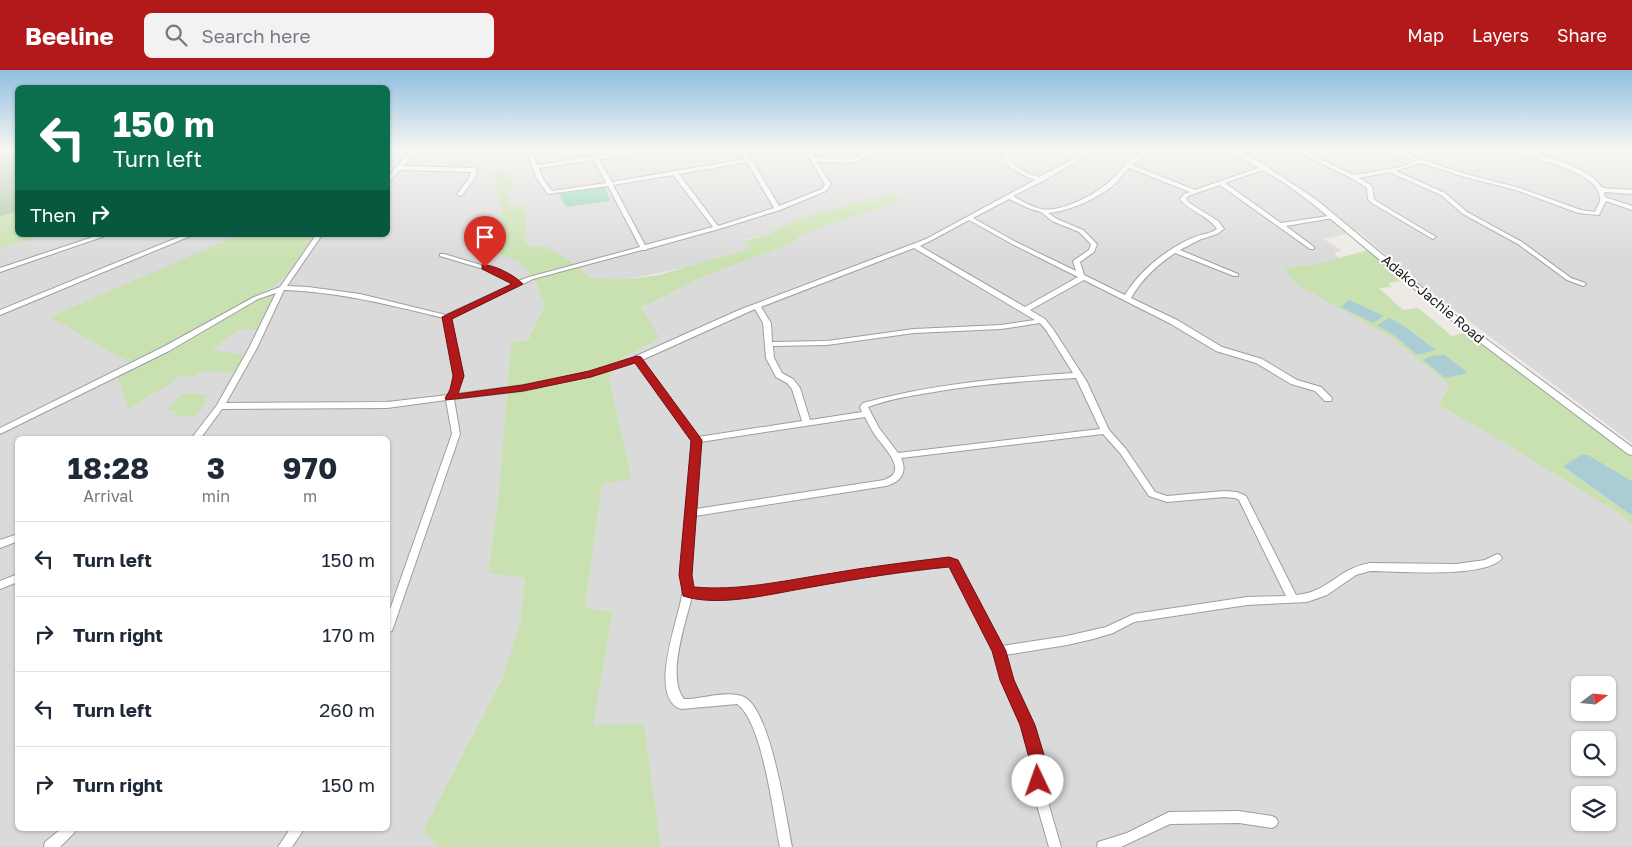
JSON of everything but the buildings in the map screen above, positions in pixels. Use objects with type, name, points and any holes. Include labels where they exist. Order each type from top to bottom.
[{"type":"street","points":[[460,194],[466,186]]},
{"type":"street","points":[[545,186],[550,193],[595,186]]},
{"type":"street","points":[[611,186],[644,249]]},
{"type":"street","points":[[685,186],[717,228]]},
{"type":"street","points":[[765,186],[778,209]]},
{"type":"street","points":[[0,431],[166,349],[256,298],[282,288],[308,289],[360,296],[447,317],[518,284],[576,265],[644,249],[778,209],[824,190],[827,186]]},
{"type":"street","points":[[220,406],[387,405],[523,388],[591,374],[637,359],[757,306],[914,245],[1028,186]]},
{"type":"street","points":[[1043,211],[1060,210],[1095,194],[1107,186]]},
{"type":"street","points":[[1181,186],[1196,192]]},
{"type":"street","points":[[1127,298],[1133,285],[1161,261],[1191,241],[1221,229],[1216,222],[1197,211],[1183,199],[1186,195],[1212,186]]},
{"type":"street","points":[[1225,186],[1312,248]]},
{"type":"street","name":"Adako-Jachie Road","points":[[1294,186],[1333,216],[1440,307],[1632,452]]},
{"type":"street","points":[[1369,186],[1371,199],[1374,202],[1433,237]]},
{"type":"street","points":[[1426,186],[1443,194],[1465,214],[1506,235],[1570,279],[1584,284]]},
{"type":"street","points":[[1509,186],[1590,214],[1597,214],[1603,206],[1605,199],[1598,186]]},
{"type":"street","points":[[1601,190],[1632,192]]},
{"type":"street","points":[[1008,196],[1043,211],[1054,220],[1078,228],[1094,244],[1092,251],[1076,262],[1082,276]]},
{"type":"street","points":[[1605,199],[1632,208]]},
{"type":"street","points":[[1282,225],[1333,216]]},
{"type":"street","points":[[969,218],[1014,244],[1174,322],[1219,349],[1259,361],[1294,382],[1318,389],[1328,399]]},
{"type":"street","points":[[0,270],[99,237]]},
{"type":"street","points":[[172,237],[176,241]]},
{"type":"street","points":[[0,313],[185,237]]},
{"type":"street","points":[[197,436],[220,406],[253,348],[282,288],[318,237]]},
{"type":"street","points":[[914,245],[1042,321],[1078,374],[1105,431],[1123,451],[1149,490],[1157,497],[1167,499],[1231,494],[1243,498],[1292,598]]},
{"type":"street","points":[[1176,251],[1236,276]]},
{"type":"street","points":[[442,255],[489,269],[518,284]]},
{"type":"street","points":[[1025,310],[1082,276]]},
{"type":"street","points":[[757,306],[768,323],[770,358],[779,375],[790,381],[796,388],[807,424]]},
{"type":"street","points":[[390,622],[456,434],[450,398],[455,390],[459,376],[447,317]]},
{"type":"street","points":[[768,344],[827,343],[914,331],[1001,327],[1042,321]]},
{"type":"street","points":[[637,359],[696,440],[686,575],[687,592],[672,651],[671,678],[674,696],[681,704],[690,705],[734,699],[742,700],[749,706],[756,718],[767,753],[786,847]]},
{"type":"street","points":[[690,513],[895,479],[899,473],[896,456],[879,436],[864,407],[866,405],[900,394],[946,385],[1078,374]]},
{"type":"street","points":[[696,440],[867,414]]},
{"type":"street","points":[[896,456],[1105,431]]},
{"type":"street","points":[[0,544],[15,538]]},
{"type":"street","points":[[999,651],[1080,638],[1109,631],[1121,622],[1134,618],[1248,601],[1307,598],[1324,593],[1352,571],[1367,567],[1422,569],[1476,565],[1492,562],[1497,558]]},
{"type":"street","points":[[687,592],[720,595],[871,572],[953,563],[958,568],[999,651],[1007,680],[1027,725],[1037,758],[1038,781],[1042,802],[1055,847]]},
{"type":"street","points":[[0,585],[15,579]]},
{"type":"street","points":[[1103,847],[1129,838],[1169,818],[1239,817],[1272,822]]},
{"type":"street","points":[[50,847],[68,831]]},
{"type":"street","points":[[284,847],[296,831]]},
{"type":"shaded area","points":[[0,186],[15,186],[15,237],[390,237],[390,186],[495,186],[502,209],[498,227],[536,283],[545,305],[528,340],[511,342],[499,491],[488,573],[525,578],[520,624],[502,679],[423,830],[438,847],[0,847]]},
{"type":"shaded area","points":[[511,186],[1632,186],[1632,443],[1421,285],[1358,231],[1324,239],[1342,251],[1334,253],[1339,258],[1285,269],[1346,311],[1392,338],[1451,385],[1438,405],[1491,435],[1618,513],[1632,524],[1632,847],[661,847],[644,725],[592,725],[613,613],[585,609],[602,485],[632,477],[609,378],[622,358],[659,338],[640,309],[698,279],[797,241],[796,237],[901,201],[839,209],[807,216],[780,227],[768,235],[744,240],[750,249],[698,265],[629,279],[589,278],[580,267],[545,246],[528,246],[523,238],[524,205],[511,207],[506,191],[515,189]]},
{"type":"green space","points":[[0,186],[15,186],[15,212],[0,216]]},
{"type":"green space","points":[[495,186],[514,186],[516,189],[506,191],[511,207],[524,205],[526,236],[523,238],[528,246],[545,246],[580,267],[589,278],[630,279],[659,275],[750,249],[744,241],[768,235],[780,227],[807,216],[893,193],[901,201],[797,237],[797,241],[698,279],[641,308],[660,338],[622,358],[609,378],[632,478],[602,485],[585,608],[613,612],[593,725],[644,724],[661,847],[438,847],[423,830],[502,679],[520,624],[525,578],[488,573],[499,491],[511,342],[528,340],[545,305],[536,283],[520,261],[474,246],[498,227],[502,209]]},
{"type":"green space","points":[[605,186],[610,201],[566,207],[559,194]]},
{"type":"green space","points":[[15,212],[15,237],[37,237],[0,248],[0,216]]},
{"type":"green space","points":[[234,237],[314,237],[283,278],[275,285],[215,320],[130,363],[50,317]]},
{"type":"green space","points":[[1372,249],[1407,280],[1388,283],[1392,287],[1379,288],[1403,310],[1418,308],[1452,336],[1468,332],[1632,453],[1632,481],[1588,455],[1564,467],[1632,516],[1632,524],[1618,513],[1491,435],[1438,405],[1450,385],[1392,338],[1296,284],[1285,268],[1317,264]],"holes":[[[1401,324],[1435,350],[1417,355],[1378,325]]]},
{"type":"green space","points":[[274,295],[257,330],[239,329],[212,350],[244,355],[235,372],[201,371],[194,377],[179,376],[169,385],[128,409],[117,376],[262,297]]},
{"type":"green space","points":[[182,394],[209,394],[203,400],[207,401],[196,416],[173,417],[177,411],[166,411]]},
{"type":"water","points":[[1349,300],[1384,316],[1373,323],[1341,307]]},
{"type":"water","points":[[1389,318],[1401,324],[1436,350],[1417,355],[1396,337],[1377,325]]},
{"type":"water","points":[[1445,355],[1468,373],[1445,378],[1423,360],[1431,356]]},
{"type":"water","points":[[1581,455],[1588,455],[1632,481],[1632,516],[1564,467]]},
{"type":"route","points":[[485,267],[506,276],[518,284],[447,317],[459,376],[455,390],[450,398],[523,388],[591,374],[637,359],[696,440],[686,575],[687,592],[720,595],[871,572],[953,563],[958,568],[999,651],[1007,680],[1027,725],[1037,758],[1038,781]]}]
